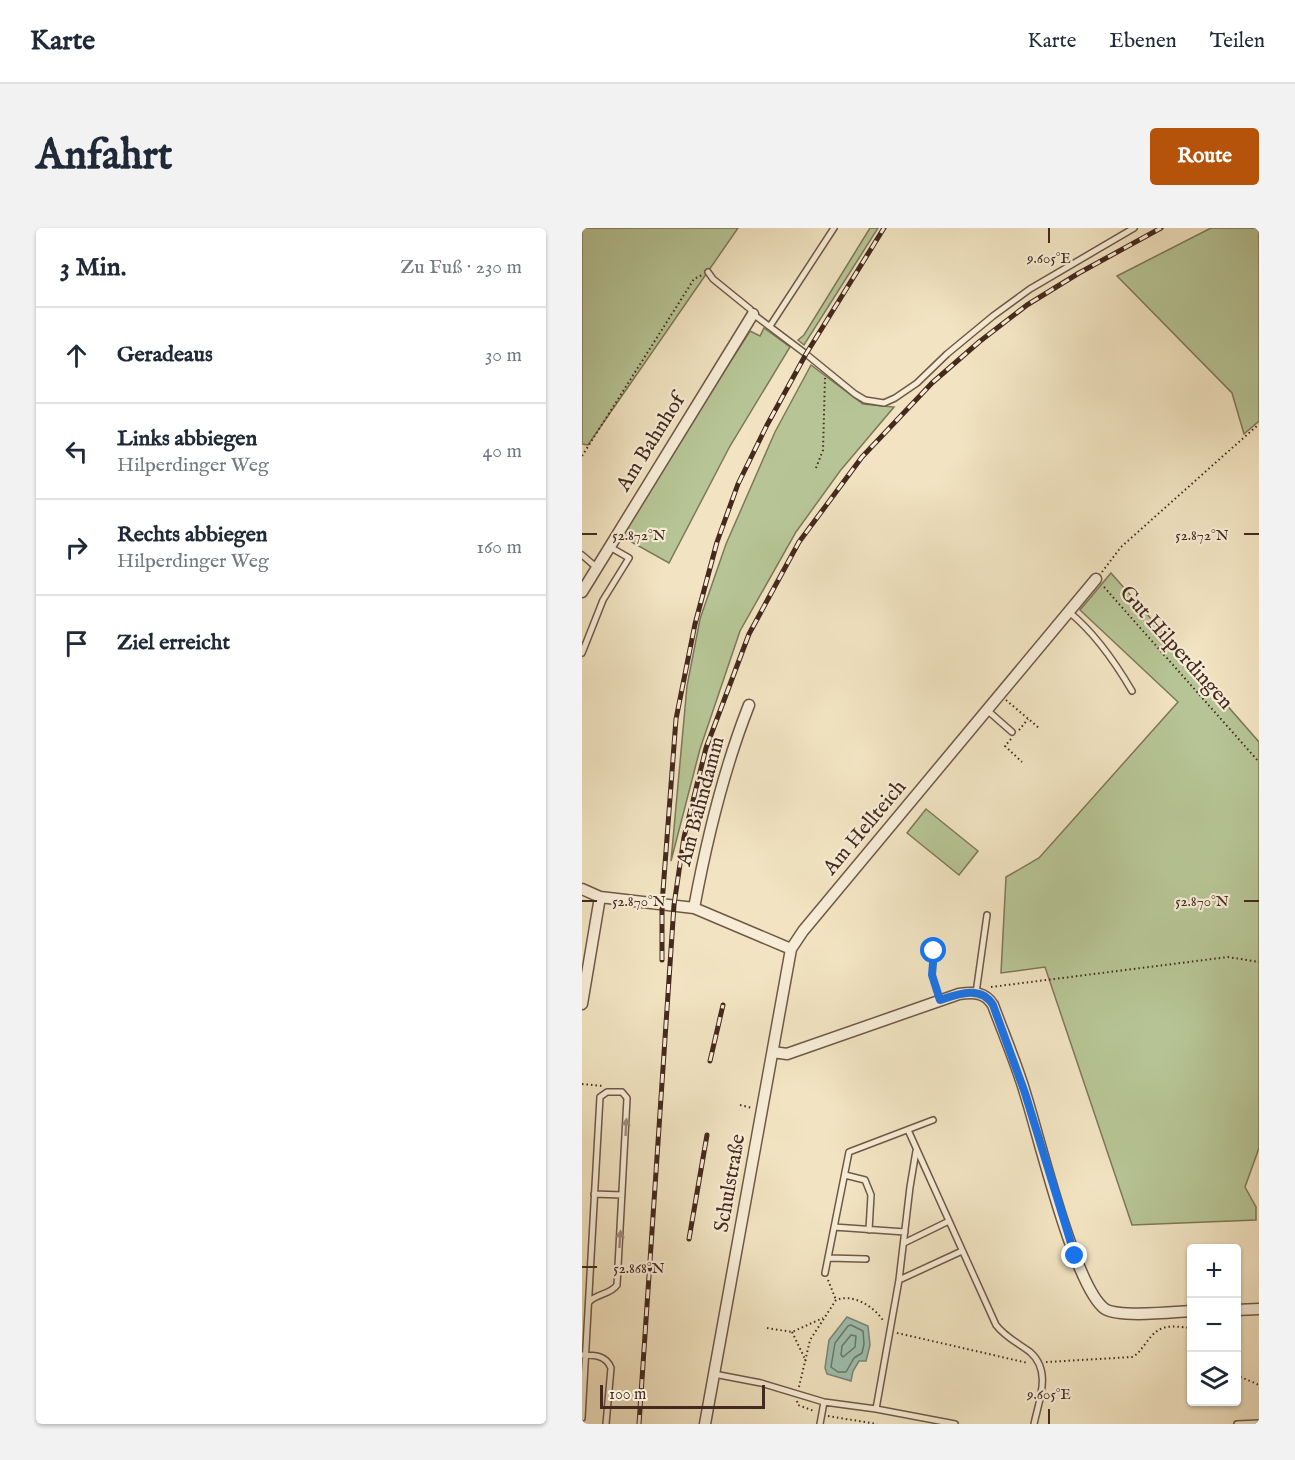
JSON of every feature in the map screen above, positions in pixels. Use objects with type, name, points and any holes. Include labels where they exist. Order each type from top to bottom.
[{"type":"street","name":"Am Bahnhof","points":[[582,592],[608,546],[753,314]]},
{"type":"street","name":"Am Hellteich","points":[[791,949],[803,931],[1096,579]]},
{"type":"street","name":"Am Bahndamm","points":[[694,908],[715,806],[749,705]]},
{"type":"street","points":[[582,889],[600,897],[694,908],[791,949]]},
{"type":"street","points":[[582,1004],[600,897]]},
{"type":"street","name":"Schulstraße","points":[[705,1424],[791,949]]},
{"type":"street","points":[[772,1052],[787,1054],[959,994],[980,994],[990,999],[1025,1093],[1068,1237],[1096,1299],[1106,1309],[1113,1312],[1187,1311]]},
{"type":"street","points":[[1241,1310],[1259,1309]]},
{"type":"lane","points":[[770,326],[834,228]]},
{"type":"lane","points":[[708,272],[753,314],[865,400],[884,403],[895,399],[917,383],[947,354],[993,316],[1078,259],[1134,228]]},
{"type":"lane","points":[[582,653],[603,600],[629,558],[608,546]]},
{"type":"lane","points":[[582,555],[596,567]]},
{"type":"lane","points":[[1069,612],[1082,622],[1118,666],[1132,691]]},
{"type":"lane","points":[[987,710],[1012,732]]},
{"type":"lane","points":[[980,994],[987,915]]},
{"type":"lane","points":[[582,1418],[600,1097],[607,1092],[622,1092],[627,1098],[617,1285],[614,1289],[589,1302]]},
{"type":"lane","points":[[825,1273],[849,1152],[933,1120]]},
{"type":"lane","points":[[908,1130],[996,1325],[1003,1333],[1032,1354],[1039,1363],[1042,1383],[1034,1424]]},
{"type":"lane","points":[[876,1409],[899,1280],[916,1150]]},
{"type":"lane","points":[[844,1175],[865,1180],[871,1195],[869,1230]]},
{"type":"lane","points":[[594,1194],[622,1195]]},
{"type":"lane","points":[[904,1243],[949,1221]]},
{"type":"lane","points":[[834,1227],[905,1232]]},
{"type":"lane","points":[[899,1280],[962,1251]]},
{"type":"lane","points":[[828,1258],[866,1259]]},
{"type":"lane","points":[[584,1355],[602,1356],[609,1361],[611,1368],[606,1424]]},
{"type":"lane","points":[[714,1374],[761,1383],[824,1402],[955,1424]]},
{"type":"lane","points":[[820,1424],[824,1402]]},
{"type":"lane","points":[[1238,1424],[1259,1423]]},
{"type":"path","points":[[582,456],[694,279],[708,272]]},
{"type":"path","points":[[816,468],[823,450],[825,369]]},
{"type":"path","points":[[1096,579],[1121,548],[1259,424]]},
{"type":"path","name":"Gut Hilperdingen","points":[[1096,579],[1259,762]]},
{"type":"path","points":[[1000,695],[1039,728]]},
{"type":"path","points":[[1022,762],[1005,746],[1028,719]]},
{"type":"path","points":[[934,951],[932,975],[940,1000]]},
{"type":"path","points":[[980,994],[988,987],[1228,957],[1259,963]]},
{"type":"path","points":[[825,1273],[836,1299]]},
{"type":"path","points":[[877,1424],[822,1414],[798,1405],[797,1395],[810,1340],[836,1299],[842,1297],[855,1299],[873,1308],[890,1331],[1028,1363],[1133,1357],[1158,1329],[1167,1326],[1187,1328]]},
{"type":"path","points":[[767,1328],[792,1332],[823,1318]]},
{"type":"path","points":[[792,1332],[806,1360]]},
{"type":"path","points":[[1241,1378],[1257,1384],[1259,1388]]},
{"type":"shaded area","points":[[582,228],[738,228],[588,445],[582,444]]},
{"type":"shaded area","points":[[870,228],[878,228],[804,345],[798,340],[804,335]]},
{"type":"shaded area","points":[[1211,228],[1259,228],[1259,421],[1244,434],[1232,393],[1117,276]]},
{"type":"shaded area","points":[[764,328],[790,347],[730,446],[669,563],[619,535],[750,331],[760,336]]},
{"type":"shaded area","points":[[811,365],[863,404],[894,407],[840,471],[796,532],[740,631],[700,749],[671,861],[687,686],[700,619],[726,544],[775,432]]},
{"type":"shaded area","points":[[1111,573],[1259,742],[1259,1148],[1245,1187],[1256,1207],[1256,1220],[1132,1225],[1045,967],[1001,973],[1006,877],[1039,858],[1178,702],[1080,610]]},
{"type":"shaded area","points":[[926,809],[978,851],[959,875],[907,833]]},
{"type":"water","points":[[847,1317],[868,1326],[870,1345],[866,1361],[859,1361],[853,1371],[851,1381],[827,1374],[825,1368],[829,1340]]},
{"type":"railway","points":[[662,960],[662,904],[676,719],[695,624],[717,542],[738,484],[767,425],[806,354],[884,228]]},
{"type":"railway","points":[[639,1424],[674,905],[684,837],[706,748],[749,634],[799,542],[862,457],[932,383],[979,342],[1027,305],[1079,273],[1161,228]]},
{"type":"railway","points":[[710,1061],[723,1005]]},
{"type":"railway","points":[[689,1239],[707,1135]]},
{"type":"route","points":[[934,951],[932,975],[940,1000],[972,992],[983,994],[990,999],[993,1005],[1025,1093],[1075,1256]]}]
